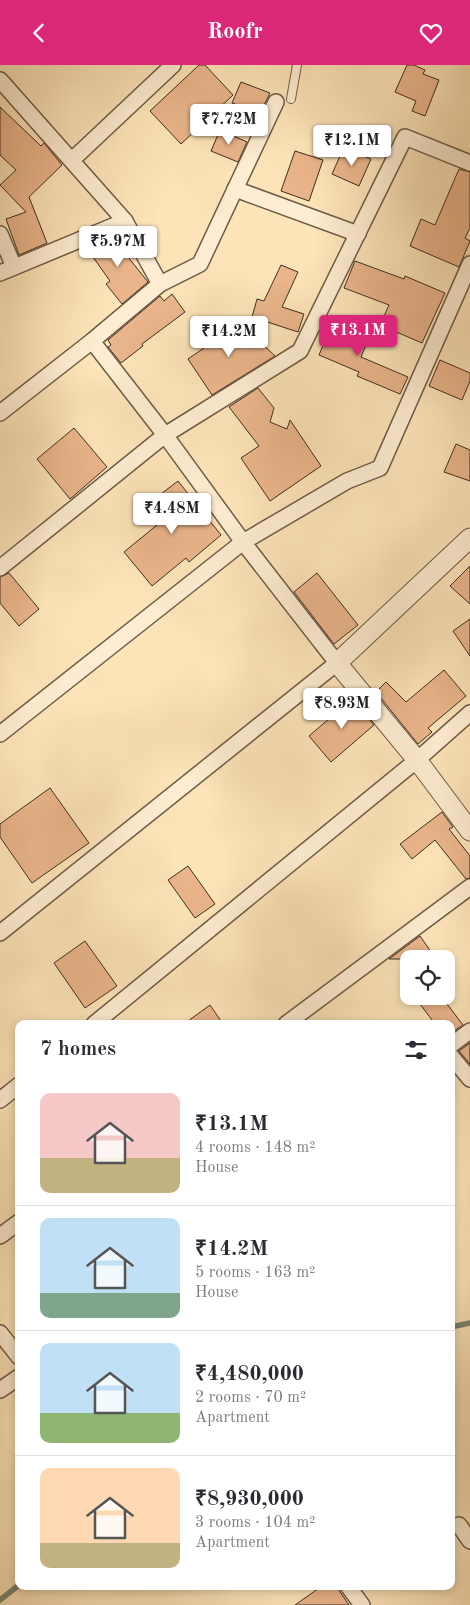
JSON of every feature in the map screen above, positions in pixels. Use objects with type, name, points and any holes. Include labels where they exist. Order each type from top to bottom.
[{"type":"street","points":[[72,160],[173,65]]},
{"type":"street","points":[[1,82],[125,221],[160,284]]},
{"type":"street","points":[[0,413],[92,341],[160,284],[200,264],[235,189],[284,100]]},
{"type":"street","points":[[0,568],[166,435],[300,351],[405,137],[470,163]]},
{"type":"street","points":[[235,189],[358,234]]},
{"type":"street","points":[[0,273],[125,221]]},
{"type":"street","points":[[0,234],[14,267]]},
{"type":"street","points":[[0,735],[242,542],[347,481],[380,468],[470,264]]},
{"type":"street","points":[[92,341],[166,435],[242,542],[337,663],[417,760],[470,831]]},
{"type":"street","points":[[0,933],[337,663],[470,538]]},
{"type":"street","points":[[99,1020],[417,760],[470,713]]},
{"type":"street","points":[[291,1020],[470,887]]},
{"type":"street","points":[[455,1042],[470,1031]]},
{"type":"street","points":[[455,1061],[470,1079]]},
{"type":"street","points":[[0,1100],[15,1088]]},
{"type":"street","points":[[0,1236],[15,1225]]},
{"type":"street","points":[[0,1333],[15,1352]]},
{"type":"street","points":[[0,1390],[15,1380]]},
{"type":"street","points":[[459,1525],[470,1541]]},
{"type":"street","points":[[351,1590],[362,1605]]},
{"type":"lane","points":[[284,100],[297,65]]},
{"type":"building","points":[[199,65],[205,65],[233,95],[181,144],[150,111]]},
{"type":"building","points":[[407,65],[414,65],[425,70],[423,74],[439,80],[425,116],[412,111],[416,101],[395,92]]},
{"type":"building","points":[[241,82],[270,93],[260,113],[232,103]]},
{"type":"building","points":[[0,107],[41,146],[44,143],[62,165],[29,197],[47,243],[19,255],[6,219],[26,212],[0,185],[16,170],[0,155]]},
{"type":"building","points":[[220,130],[247,142],[238,162],[211,151]]},
{"type":"building","points":[[344,147],[371,159],[359,186],[332,174]]},
{"type":"building","points":[[295,151],[323,160],[309,201],[281,191]]},
{"type":"building","points":[[459,169],[470,172],[470,228],[465,238],[470,241],[459,267],[410,246],[421,219],[435,225]]},
{"type":"building","points":[[116,235],[127,250],[124,252],[148,282],[122,304],[106,284],[110,281],[88,250]]},
{"type":"building","points":[[355,261],[404,279],[405,276],[445,293],[422,343],[380,325],[389,305],[344,288]]},
{"type":"building","points":[[281,265],[298,272],[282,307],[304,314],[298,332],[252,317],[257,299],[264,301]]},
{"type":"building","points":[[172,294],[185,312],[142,344],[143,346],[121,363],[108,347],[111,345],[108,340],[160,296],[164,301]]},
{"type":"building","points":[[334,319],[370,335],[361,357],[408,377],[400,394],[357,376],[359,372],[319,355]]},
{"type":"building","points":[[240,323],[275,356],[212,395],[188,359]]},
{"type":"building","points":[[440,360],[470,373],[470,381],[462,400],[429,386]]},
{"type":"building","points":[[258,388],[274,408],[270,422],[287,429],[290,420],[321,466],[270,501],[241,458],[259,446],[229,407]]},
{"type":"building","points":[[74,428],[107,467],[70,499],[37,459]]},
{"type":"building","points":[[456,444],[470,450],[470,481],[444,472]]},
{"type":"building","points":[[178,481],[221,535],[189,562],[186,558],[152,586],[124,552],[157,525],[144,507]]},
{"type":"building","points":[[470,566],[470,604],[450,586]]},
{"type":"building","points":[[9,573],[39,609],[19,626],[0,603],[0,577]]},
{"type":"building","points":[[317,573],[358,625],[334,644],[294,592]]},
{"type":"building","points":[[470,619],[470,656],[453,631]]},
{"type":"building","points":[[444,670],[466,696],[428,728],[432,732],[418,744],[376,692],[386,682],[406,702]]},
{"type":"building","points":[[352,699],[374,725],[331,762],[309,736]]},
{"type":"building","points":[[50,788],[89,843],[32,883],[0,837],[0,824]]},
{"type":"building","points":[[442,812],[453,827],[449,829],[470,856],[470,878],[466,879],[435,840],[412,859],[400,844]]},
{"type":"building","points":[[188,866],[215,904],[195,918],[168,880]]},
{"type":"building","points":[[420,936],[430,950],[401,950]]},
{"type":"building","points":[[85,941],[117,986],[85,1008],[54,963]]},
{"type":"building","points":[[400,951],[400,959],[389,959]]},
{"type":"building","points":[[210,1005],[220,1020],[189,1020]]},
{"type":"building","points":[[421,1005],[448,1005],[463,1025],[455,1030],[455,1020],[432,1020]]},
{"type":"building","points":[[470,1043],[470,1064],[459,1051]]},
{"type":"building","points":[[316,1590],[339,1590],[349,1605],[295,1605]]},
{"type":"waterway","points":[[455,1326],[470,1323]]},
{"type":"waterway","points":[[0,1600],[15,1588]]}]
